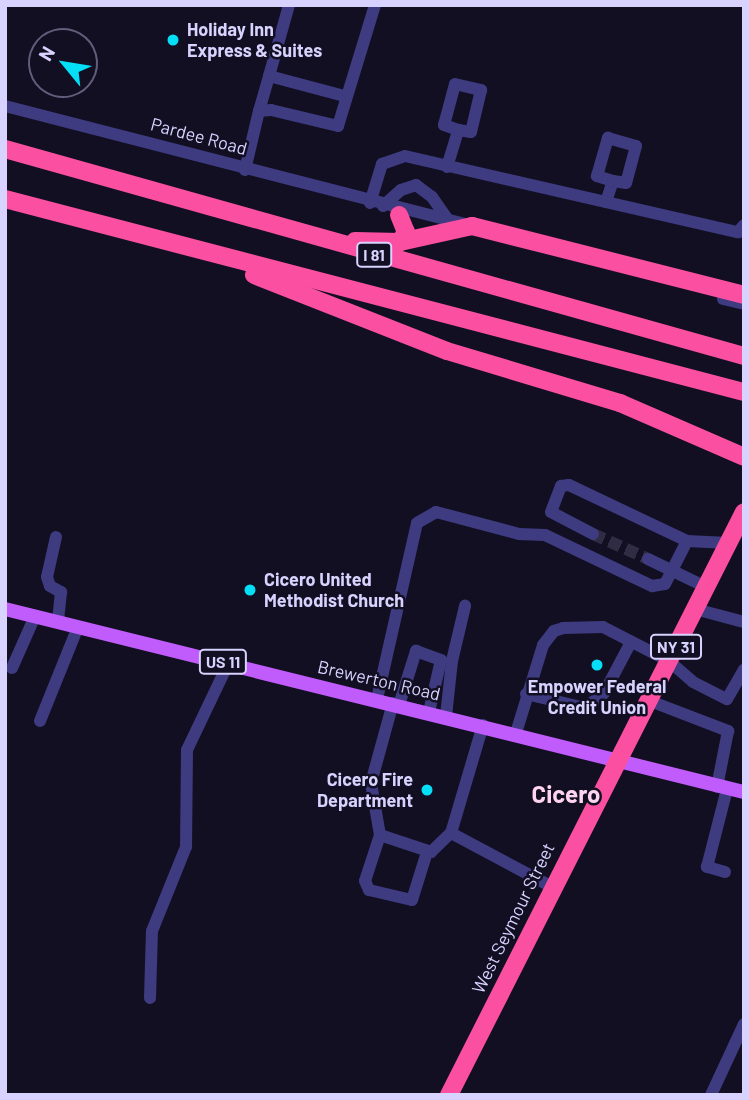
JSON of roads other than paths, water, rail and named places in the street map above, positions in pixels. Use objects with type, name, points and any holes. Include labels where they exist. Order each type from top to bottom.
[{"type":"highway","name":"I 81","points":[[5,149],[744,356]]},
{"type":"highway","name":"I 81","points":[[5,200],[742,392]]},
{"type":"highway","points":[[399,215],[406,232],[400,242]]},
{"type":"highway","points":[[298,232],[364,243],[400,242],[450,224],[472,226],[744,295]]},
{"type":"highway","points":[[199,252],[447,351],[642,411],[744,457]]},
{"type":"highway","name":"NY 31","points":[[616,760],[650,701],[744,512]]},
{"type":"highway","name":"West Seymour Street","points":[[449,1095],[616,760]]},
{"type":"main road","name":"Brewerton Road","points":[[5,608],[516,733],[744,792]]},
{"type":"street","points":[[245,170],[289,5]]},
{"type":"street","points":[[259,111],[271,110],[338,126],[346,106],[344,96],[375,5]]},
{"type":"street","points":[[269,76],[344,96]]},
{"type":"street","name":"Pardee Road","points":[[5,106],[744,304]]},
{"type":"street","points":[[447,167],[458,130]]},
{"type":"street","points":[[376,205],[387,160],[405,156],[738,232],[744,225]]},
{"type":"street","points":[[606,202],[613,181]]},
{"type":"street","points":[[376,205],[401,190],[416,185],[432,197],[450,224]]},
{"type":"street","name":"Pardee Road","points":[[376,205],[399,215],[450,224]]},
{"type":"street","points":[[593,534],[551,512],[561,486],[569,485],[687,541],[728,543]]},
{"type":"street","points":[[377,699],[418,523],[436,512],[519,534],[545,535],[652,586],[665,584],[687,541]]},
{"type":"street","points":[[569,546],[578,526]]},
{"type":"street","points":[[56,537],[47,577],[50,586],[61,592],[58,622]]},
{"type":"street","points":[[648,559],[706,587]]},
{"type":"street","points":[[446,716],[452,661],[465,606]]},
{"type":"street","points":[[695,609],[744,622]]},
{"type":"street","points":[[12,668],[35,616]]},
{"type":"street","points":[[516,733],[543,645],[554,631],[592,624],[669,661],[693,682],[727,699],[744,670]]},
{"type":"street","points":[[40,721],[78,626]]},
{"type":"street","points":[[526,694],[585,708],[604,693],[631,642]]},
{"type":"street","points":[[427,852],[409,902],[369,890],[365,881],[380,835],[370,791],[415,651],[440,660],[429,712]]},
{"type":"street","points":[[150,998],[152,931],[186,847],[187,750],[228,664]]},
{"type":"street","points":[[650,701],[728,731],[722,788],[707,867],[725,872]]},
{"type":"street","points":[[380,835],[427,852],[437,850],[451,833],[483,725]]},
{"type":"street","points":[[451,833],[552,887]]},
{"type":"street","points":[[712,1095],[744,1024]]},
{"type":"tunnel","points":[[593,534],[648,559]]},
{"type":"place","name":"Holiday Inn Express & Suites","points":[[173,40]]},
{"type":"place","name":"Cicero United Methodist Church","points":[[250,590]]},
{"type":"place","name":"Empower Federal Credit Union","points":[[597,665]]},
{"type":"place","name":"Cicero Fire Department","points":[[427,790]]},
{"type":"district","name":"Cicero","points":[[566,794]]}]
